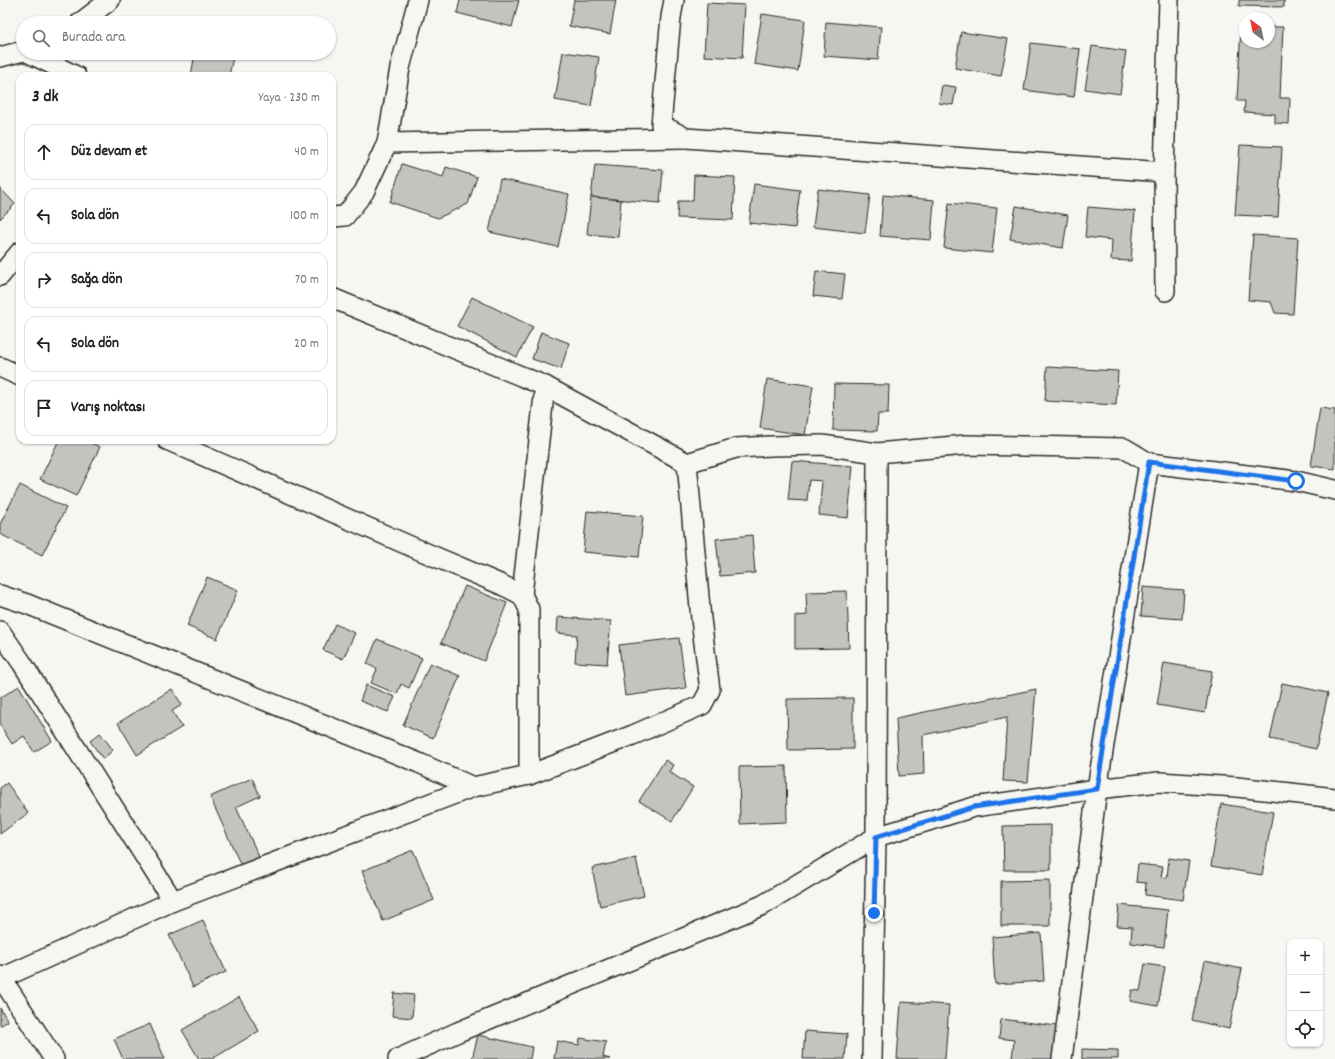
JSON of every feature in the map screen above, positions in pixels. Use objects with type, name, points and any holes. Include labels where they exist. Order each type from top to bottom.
[{"type":"street","points":[[89,16],[110,0]]},
{"type":"street","points":[[336,217],[345,216],[364,192],[387,143],[400,68],[418,0]]},
{"type":"street","points":[[674,0],[671,17],[661,124],[686,138]]},
{"type":"street","points":[[1165,291],[1164,172],[1169,0]]},
{"type":"street","points":[[0,57],[16,53]]},
{"type":"street","points":[[43,60],[68,72]]},
{"type":"street","points":[[387,143],[686,138],[1164,172]]},
{"type":"street","points":[[0,276],[16,257]]},
{"type":"street","points":[[336,300],[545,386],[687,463],[736,448],[771,446],[822,445],[877,453],[966,444],[1124,448],[1149,462],[1296,481],[1335,490]]},
{"type":"street","points":[[0,367],[16,374]]},
{"type":"street","points":[[529,775],[529,609],[522,595],[545,386]]},
{"type":"street","points":[[176,444],[522,595]]},
{"type":"street","points":[[872,1059],[876,837],[877,453]]},
{"type":"street","points":[[1062,1059],[1097,789],[1149,462]]},
{"type":"street","points":[[54,1059],[1,977],[172,902],[473,787],[529,775],[633,735],[702,705],[710,690],[701,619],[687,463]]},
{"type":"street","points":[[0,595],[27,604],[419,763],[473,787]]},
{"type":"street","points":[[0,632],[22,662],[172,902]]},
{"type":"street","points":[[398,1059],[458,1032],[763,905],[876,837],[974,807],[1097,789],[1159,782],[1335,798]]},
{"type":"building","points":[[460,0],[519,0],[512,27],[457,13]]},
{"type":"building","points":[[574,0],[616,0],[610,34],[569,26]]},
{"type":"building","points":[[1239,0],[1284,0],[1284,7],[1239,6]]},
{"type":"building","points":[[707,3],[745,5],[742,58],[704,56]]},
{"type":"building","points":[[762,14],[805,20],[798,71],[754,64]]},
{"type":"building","points":[[826,22],[881,27],[878,60],[824,56]]},
{"type":"building","points":[[1275,27],[1283,27],[1280,98],[1290,98],[1289,124],[1275,123],[1275,114],[1244,112],[1245,101],[1237,101],[1240,48],[1275,48]]},
{"type":"building","points":[[961,32],[1008,39],[1001,76],[955,68]]},
{"type":"building","points":[[1031,43],[1080,49],[1074,97],[1024,90]]},
{"type":"building","points":[[1092,46],[1126,51],[1120,94],[1085,89]]},
{"type":"building","points":[[563,52],[599,57],[591,106],[555,100]]},
{"type":"building","points":[[194,60],[232,60],[230,72],[192,72]]},
{"type":"building","points":[[942,85],[956,87],[953,105],[939,103]]},
{"type":"building","points":[[1240,145],[1282,147],[1278,217],[1235,215]]},
{"type":"building","points":[[402,164],[443,177],[446,167],[477,177],[468,204],[438,218],[390,202]]},
{"type":"building","points":[[595,165],[663,170],[660,203],[591,197]]},
{"type":"building","points":[[694,175],[735,177],[733,220],[677,218],[678,201],[693,201]]},
{"type":"building","points":[[500,179],[569,194],[558,247],[489,232]]},
{"type":"building","points":[[754,184],[800,190],[795,228],[749,223]]},
{"type":"building","points":[[0,188],[15,204],[0,219]]},
{"type":"building","points":[[818,189],[870,195],[865,233],[813,227]]},
{"type":"building","points":[[883,195],[934,200],[931,240],[880,236]]},
{"type":"building","points":[[591,197],[621,200],[618,237],[587,234]]},
{"type":"building","points":[[949,203],[997,208],[992,253],[944,248]]},
{"type":"building","points":[[1016,206],[1068,215],[1063,248],[1010,239]]},
{"type":"building","points":[[1088,207],[1135,211],[1131,261],[1111,260],[1112,240],[1085,237]]},
{"type":"building","points":[[1253,235],[1298,238],[1293,314],[1275,313],[1271,302],[1248,300]]},
{"type":"building","points":[[816,271],[845,274],[842,299],[813,296]]},
{"type":"building","points":[[472,297],[533,327],[517,357],[457,326]]},
{"type":"building","points":[[541,332],[569,343],[561,369],[532,359]]},
{"type":"building","points":[[1047,367],[1118,371],[1116,405],[1045,401]]},
{"type":"building","points":[[767,379],[813,386],[805,435],[760,428]]},
{"type":"building","points":[[834,384],[889,385],[888,414],[878,414],[877,431],[833,430]]},
{"type":"building","points":[[1320,408],[1335,410],[1335,469],[1311,466]]},
{"type":"building","points":[[57,444],[94,444],[100,447],[76,496],[40,479]]},
{"type":"building","points":[[792,461],[853,466],[848,518],[819,515],[822,481],[809,480],[807,501],[788,500]]},
{"type":"building","points":[[20,485],[66,508],[42,555],[0,534],[0,524]]},
{"type":"building","points":[[587,511],[643,516],[639,557],[583,552]]},
{"type":"building","points":[[752,535],[755,573],[720,576],[716,539]]},
{"type":"building","points":[[207,577],[238,590],[217,639],[187,626]]},
{"type":"building","points":[[465,586],[507,603],[484,661],[441,643]]},
{"type":"building","points":[[1143,587],[1184,590],[1182,619],[1141,616]]},
{"type":"building","points":[[847,591],[849,648],[795,649],[795,616],[807,615],[806,592]]},
{"type":"building","points":[[558,617],[611,621],[607,664],[575,662],[577,635],[557,633]]},
{"type":"building","points":[[335,624],[355,633],[343,659],[323,650]]},
{"type":"building","points":[[679,638],[686,688],[625,696],[619,645]]},
{"type":"building","points":[[377,639],[422,658],[409,688],[401,684],[397,694],[371,683],[377,669],[367,664]]},
{"type":"building","points":[[430,663],[460,676],[433,738],[403,725]]},
{"type":"building","points":[[1164,663],[1212,671],[1205,713],[1157,705]]},
{"type":"building","points":[[1282,683],[1328,693],[1316,749],[1270,739]]},
{"type":"building","points":[[366,685],[395,697],[388,712],[360,701]]},
{"type":"building","points":[[19,686],[52,741],[34,752],[24,736],[12,744],[0,725],[0,698]]},
{"type":"building","points":[[172,689],[182,705],[172,711],[182,727],[137,755],[118,723]]},
{"type":"building","points":[[1036,689],[1028,782],[1003,781],[1007,717],[923,735],[924,774],[899,776],[896,718]]},
{"type":"building","points":[[853,698],[853,749],[788,750],[787,699]]},
{"type":"building","points":[[100,733],[113,750],[103,759],[90,741]]},
{"type":"building","points":[[665,760],[673,765],[669,772],[693,787],[672,821],[639,801]]},
{"type":"building","points":[[786,766],[787,822],[740,824],[739,767]]},
{"type":"building","points":[[252,778],[260,796],[236,807],[261,861],[243,870],[210,797]]},
{"type":"building","points":[[7,783],[28,813],[0,834],[0,788]]},
{"type":"building","points":[[1221,804],[1273,812],[1262,875],[1211,866]]},
{"type":"building","points":[[1051,825],[1051,870],[1004,870],[1003,826]]},
{"type":"building","points":[[413,850],[434,900],[383,921],[362,871]]},
{"type":"building","points":[[636,858],[644,896],[600,906],[592,868]]},
{"type":"building","points":[[1169,858],[1189,861],[1183,900],[1145,895],[1146,883],[1136,882],[1138,864],[1163,867],[1161,877],[1167,878]]},
{"type":"building","points":[[1050,880],[1050,926],[1001,926],[1001,881]]},
{"type":"building","points":[[1119,905],[1168,910],[1164,947],[1131,943],[1132,927],[1117,926]]},
{"type":"building","points":[[203,920],[226,972],[193,987],[169,935]]},
{"type":"building","points":[[1041,933],[1044,981],[995,984],[992,937]]},
{"type":"building","points":[[1205,961],[1242,969],[1229,1029],[1192,1020]]},
{"type":"building","points":[[1145,964],[1165,967],[1158,1006],[1130,1001],[1132,990],[1140,991]]},
{"type":"building","points":[[394,993],[414,995],[412,1018],[392,1016]]},
{"type":"building","points":[[239,997],[259,1031],[212,1059],[199,1059],[182,1030]]},
{"type":"building","points":[[901,1002],[949,1005],[945,1059],[897,1059]]},
{"type":"building","points":[[0,1008],[8,1021],[0,1026]]},
{"type":"building","points":[[1001,1019],[1057,1026],[1053,1059],[1012,1059],[1014,1040],[999,1038]]},
{"type":"building","points":[[150,1024],[165,1059],[123,1059],[114,1039]]},
{"type":"building","points":[[805,1031],[847,1034],[845,1059],[803,1059]]},
{"type":"building","points":[[478,1035],[532,1047],[530,1059],[472,1059]]},
{"type":"building","points":[[580,1038],[606,1042],[603,1057],[610,1059],[554,1059],[557,1041],[579,1045]]},
{"type":"building","points":[[1082,1049],[1118,1050],[1118,1059],[1082,1059]]},
{"type":"route","points":[[874,913],[876,837],[974,807],[1097,789],[1149,462],[1296,481]]}]
